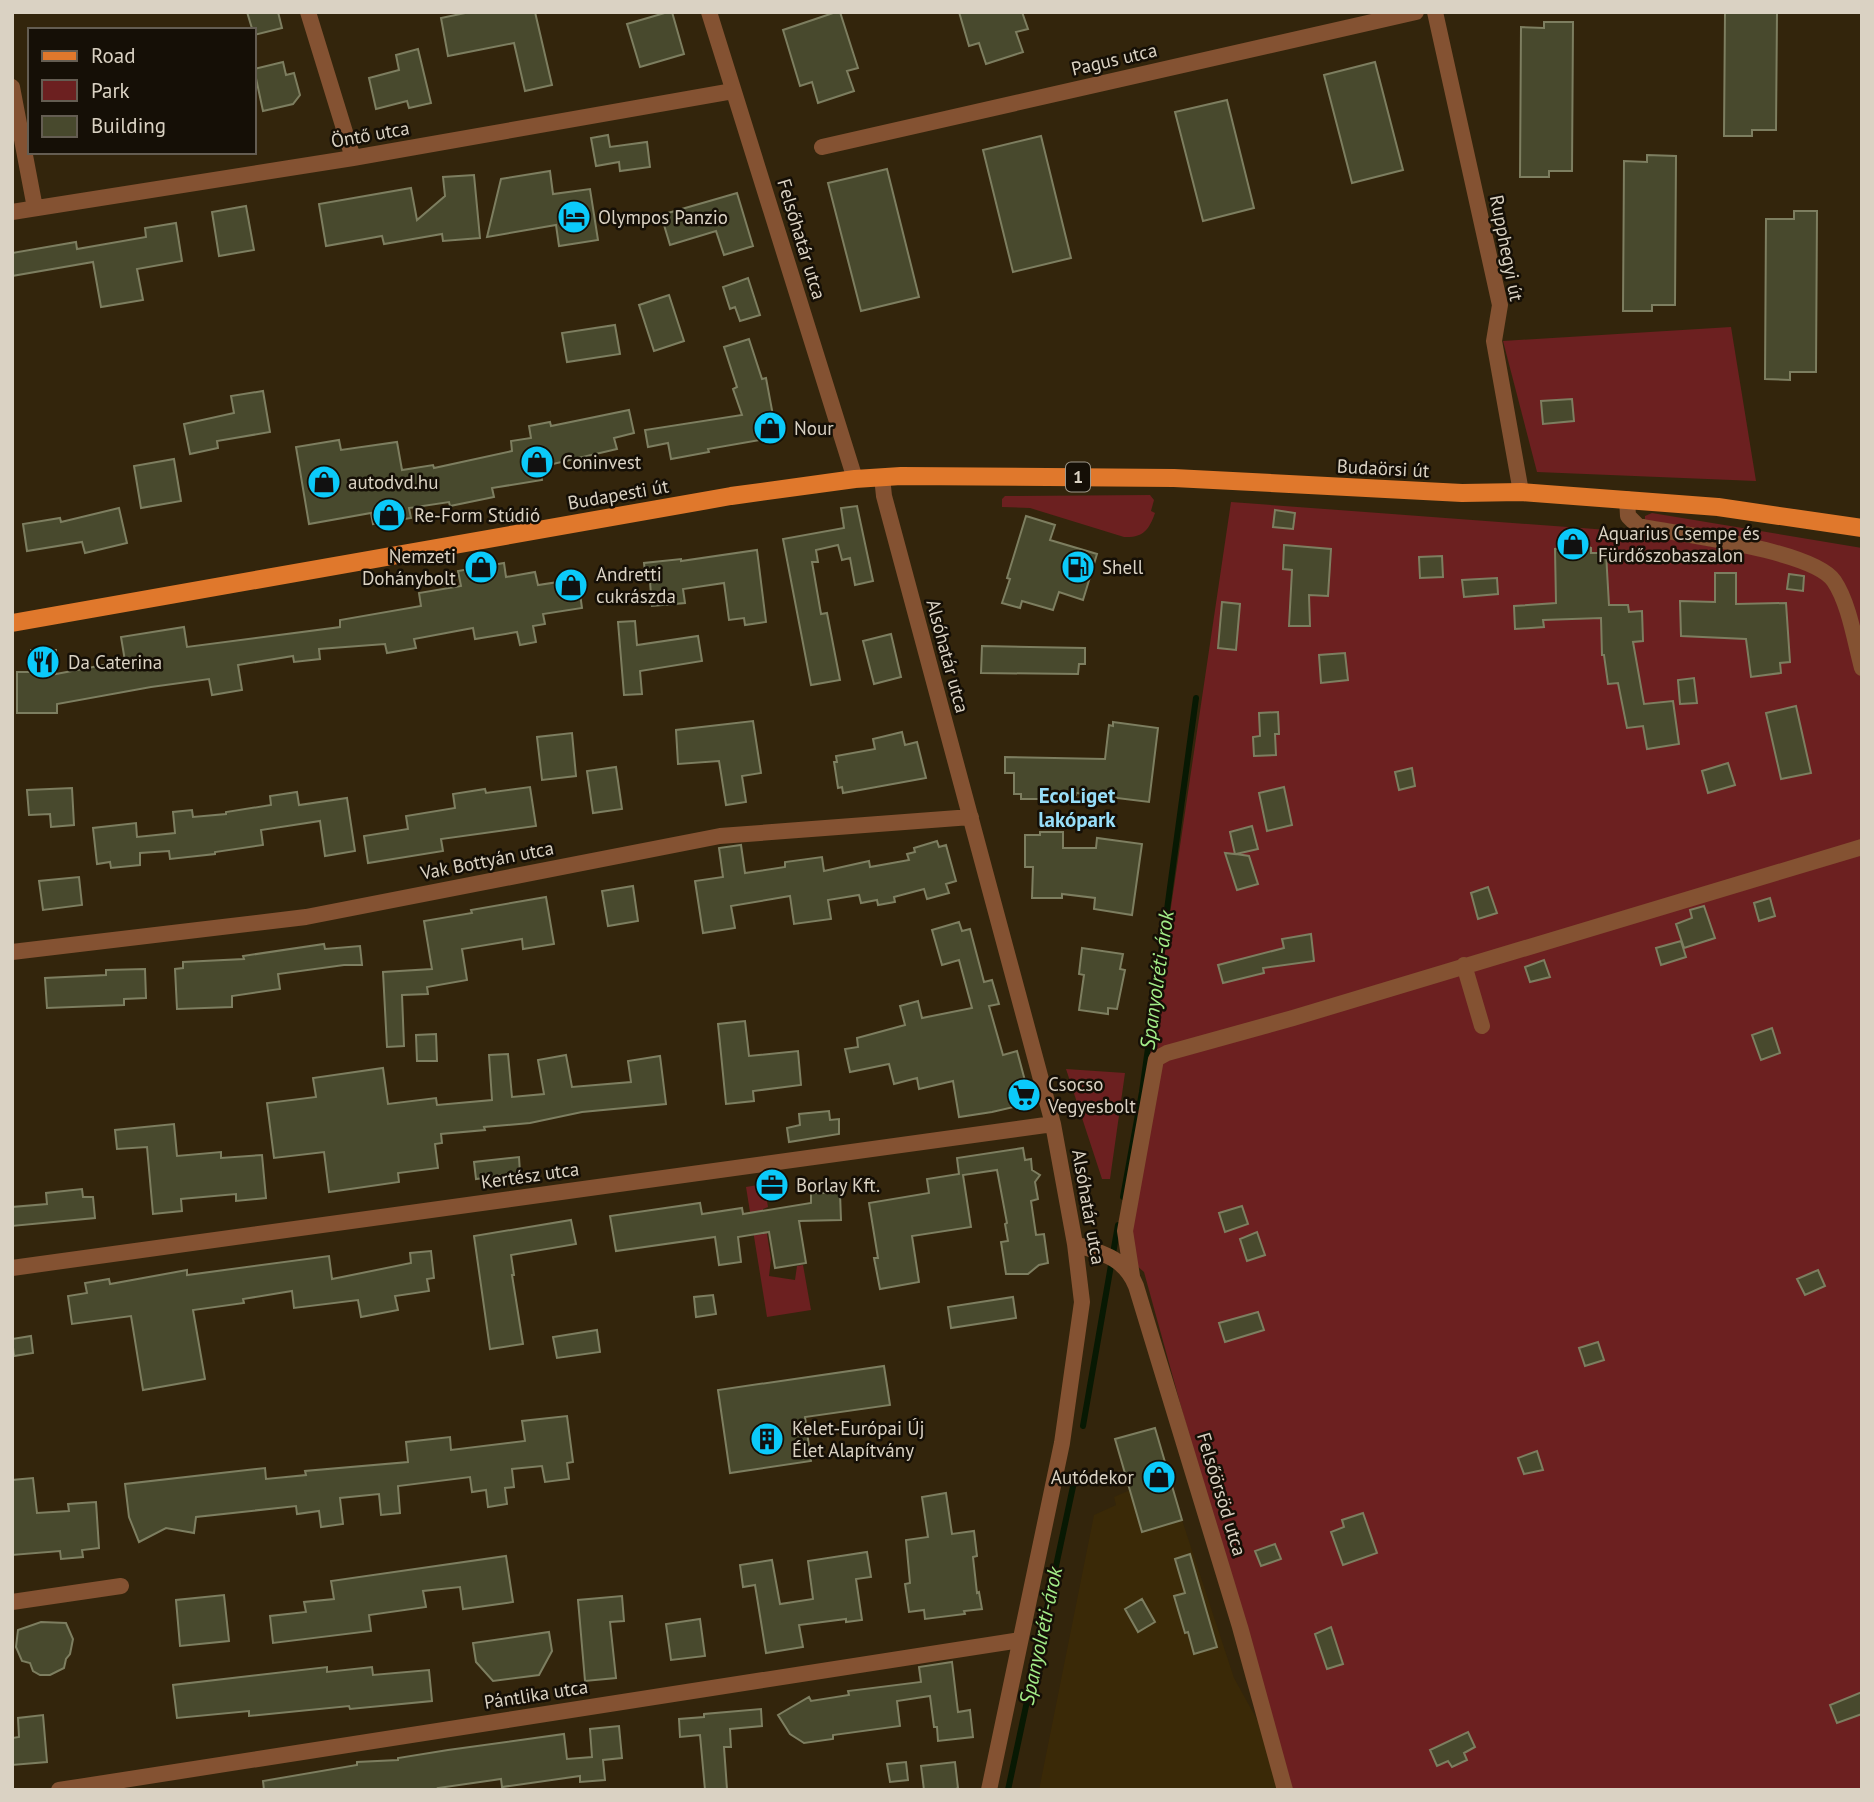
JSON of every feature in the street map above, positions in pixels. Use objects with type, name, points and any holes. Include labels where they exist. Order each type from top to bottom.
[{"type":"main road","name":"Budaörsi út","points":[[901,476],[1184,478],[1462,494],[1521,492],[1718,507],[1862,528]]},
{"type":"main road","name":"Budapesti út","points":[[12,623],[644,510],[855,479],[901,476]]},
{"type":"street","points":[[308,12],[353,158]]},
{"type":"street","name":"Felsőhatár utca","points":[[709,12],[855,479]]},
{"type":"street","name":"Pagus utca","points":[[822,147],[1416,12]]},
{"type":"street","name":"Rupphegyi út","points":[[1435,12],[1500,305],[1494,341],[1521,492]]},
{"type":"street","points":[[12,87],[35,208]]},
{"type":"street","name":"Öntő utca","points":[[12,212],[353,158],[733,91]]},
{"type":"street","name":"Alsóhatár utca","points":[[882,477],[884,496],[1054,1124],[1076,1244],[1082,1302],[1062,1443],[989,1790]]},
{"type":"street","points":[[1627,499],[1628,516],[1638,526],[1787,555],[1822,570],[1840,592],[1862,668]]},
{"type":"street","name":"Vak Bottyán utca","points":[[12,952],[306,917],[720,836],[971,817]]},
{"type":"street","points":[[1482,1026],[1464,965],[1862,847]]},
{"type":"street","name":"Alsóhatár utca","points":[[1129,1271],[1125,1231],[1156,1059],[1167,1053],[1293,1018],[1464,965]]},
{"type":"street","name":"Kertész utca","points":[[12,1268],[1054,1124]]},
{"type":"street","points":[[1076,1244],[1103,1253],[1129,1271]]},
{"type":"street","name":"Felsőörsöd utca","points":[[1129,1271],[1240,1627],[1285,1790]]},
{"type":"street","points":[[12,1602],[121,1586]]},
{"type":"street","name":"Pántlika utca","points":[[59,1790],[1020,1640]]},
{"type":"shaded area","points":[[1130,1490],[1143,1531],[1182,1520],[1234,1678],[1260,1725],[1279,1790],[1039,1790],[1094,1515],[1116,1505],[1114,1497]]},
{"type":"green space","points":[[1731,327],[1756,481],[1537,472],[1503,341]]},
{"type":"green space","points":[[1150,495],[1154,500],[1151,511],[1155,513],[1153,519],[1144,532],[1131,537],[1030,508],[1002,507],[1002,499],[1005,496]]},
{"type":"green space","points":[[1231,502],[1635,532],[1730,550],[1682,526],[1645,520],[1645,516],[1652,513],[1862,548],[1862,1790],[1292,1790],[1204,1490],[1144,1272],[1120,1251]]},
{"type":"green space","points":[[1066,1069],[1125,1073],[1110,1179],[1102,1179]]},
{"type":"green space","points":[[764,1184],[768,1207],[763,1209],[771,1259],[769,1276],[795,1280],[797,1266],[803,1265],[811,1310],[767,1317],[746,1187]]},
{"type":"building","points":[[247,12],[278,12],[282,28],[256,34],[256,28],[252,28]]},
{"type":"building","points":[[470,12],[535,12],[552,85],[525,91],[514,43],[448,56],[441,18]]},
{"type":"building","points":[[672,12],[684,54],[640,67],[627,24]]},
{"type":"building","points":[[840,12],[858,68],[847,71],[854,91],[818,103],[812,82],[800,86],[783,30]]},
{"type":"building","points":[[959,12],[1022,12],[1028,29],[1016,32],[1023,52],[986,64],[979,43],[969,46]]},
{"type":"building","points":[[1725,12],[1777,12],[1776,130],[1752,130],[1752,136],[1724,136]]},
{"type":"building","points":[[1544,22],[1573,22],[1572,171],[1549,171],[1549,177],[1520,177],[1521,27],[1544,28]]},
{"type":"building","points":[[418,49],[431,103],[409,108],[407,101],[376,109],[369,78],[399,70],[396,55]]},
{"type":"building","points":[[283,62],[286,75],[294,73],[300,95],[293,104],[263,111],[256,69]]},
{"type":"building","points":[[1375,62],[1403,170],[1352,183],[1324,75]]},
{"type":"building","points":[[1227,100],[1254,208],[1203,221],[1175,112]]},
{"type":"building","points":[[608,135],[610,147],[647,142],[650,167],[620,171],[619,162],[596,166],[591,138]]},
{"type":"building","points":[[1041,136],[1071,258],[1013,272],[983,150]]},
{"type":"building","points":[[1647,155],[1676,156],[1675,305],[1652,305],[1652,311],[1623,311],[1624,161],[1647,162]]},
{"type":"building","points":[[887,169],[919,297],[861,311],[828,183]]},
{"type":"building","points":[[550,171],[553,194],[590,189],[598,240],[559,246],[556,225],[487,237],[501,179]]},
{"type":"building","points":[[474,175],[480,238],[443,241],[442,234],[384,244],[382,236],[326,246],[319,204],[411,188],[417,220],[445,196],[443,177]]},
{"type":"building","points":[[737,193],[753,246],[724,255],[716,231],[670,245],[661,215]]},
{"type":"building","points":[[246,206],[254,250],[219,256],[212,212]]},
{"type":"building","points":[[1794,211],[1817,211],[1816,372],[1790,372],[1790,380],[1765,379],[1766,219],[1794,219]]},
{"type":"building","points":[[176,223],[182,261],[137,269],[143,300],[101,307],[93,262],[12,276],[12,253],[76,242],[77,249],[146,237],[145,228]]},
{"type":"building","points":[[748,278],[760,315],[740,321],[735,307],[730,309],[723,287]]},
{"type":"building","points":[[669,295],[684,341],[654,351],[639,305]]},
{"type":"building","points":[[615,325],[620,354],[567,362],[562,333]]},
{"type":"building","points":[[749,339],[762,379],[766,378],[777,437],[708,449],[709,452],[671,459],[668,443],[648,447],[645,430],[742,415],[733,389],[737,387],[724,347]]},
{"type":"building","points":[[263,391],[270,432],[217,441],[218,448],[190,454],[184,424],[234,413],[231,396]]},
{"type":"building","points":[[1572,399],[1574,421],[1543,424],[1541,401]]},
{"type":"building","points":[[629,410],[634,433],[614,438],[617,449],[540,467],[542,480],[492,488],[494,497],[450,506],[449,502],[409,508],[411,518],[373,524],[371,513],[309,524],[296,447],[339,440],[341,450],[397,442],[402,470],[433,465],[434,468],[512,451],[511,441],[531,438],[529,426],[550,422],[551,426]]},
{"type":"building","points":[[174,459],[181,501],[141,508],[134,466]]},
{"type":"building","points":[[857,506],[873,581],[855,585],[850,558],[842,560],[838,545],[816,550],[818,562],[812,562],[821,614],[827,613],[840,680],[811,685],[783,539],[844,528],[841,508]]},
{"type":"building","points":[[119,508],[127,543],[85,553],[82,542],[27,551],[23,524],[60,518],[61,522]]},
{"type":"building","points":[[1275,510],[1295,513],[1293,529],[1273,527]]},
{"type":"building","points":[[1026,516],[1055,525],[1050,540],[1097,554],[1083,600],[1059,592],[1053,610],[1022,601],[1020,608],[1002,603]]},
{"type":"building","points":[[1284,545],[1331,549],[1328,596],[1309,595],[1310,626],[1289,626],[1292,570],[1283,569]]},
{"type":"building","points":[[1586,546],[1591,548],[1591,553],[1606,553],[1609,605],[1628,605],[1629,612],[1642,611],[1643,641],[1633,642],[1644,704],[1673,701],[1679,744],[1647,749],[1643,726],[1627,728],[1618,683],[1608,684],[1602,655],[1601,618],[1543,620],[1544,627],[1515,629],[1514,606],[1556,603],[1555,549]]},
{"type":"building","points":[[757,550],[766,622],[745,625],[744,618],[729,620],[724,583],[683,589],[685,603],[652,606],[650,582],[646,582],[644,563],[681,561]]},
{"type":"building","points":[[1442,556],[1443,577],[1420,578],[1419,557]]},
{"type":"building","points":[[504,563],[506,577],[535,572],[538,585],[578,579],[582,608],[543,614],[545,624],[533,626],[536,642],[520,645],[517,632],[475,639],[473,628],[414,639],[416,648],[387,653],[385,644],[319,649],[320,659],[294,662],[293,656],[238,665],[242,690],[212,695],[209,679],[57,704],[57,713],[17,713],[17,672],[31,672],[31,650],[56,650],[56,674],[125,661],[121,637],[184,627],[187,647],[340,627],[340,620],[421,606],[419,593],[461,586],[458,571]]},
{"type":"building","points":[[1715,573],[1736,573],[1736,604],[1786,603],[1790,662],[1780,663],[1781,673],[1751,677],[1746,639],[1681,636],[1680,601],[1715,602]]},
{"type":"building","points":[[1789,574],[1804,576],[1803,591],[1787,589]]},
{"type":"building","points":[[1497,578],[1498,594],[1464,597],[1462,580]]},
{"type":"building","points":[[1222,602],[1240,604],[1236,650],[1218,648]]},
{"type":"building","points":[[635,621],[637,645],[698,636],[702,661],[640,671],[642,694],[624,695],[618,622]]},
{"type":"building","points":[[891,634],[901,677],[874,684],[863,641]]},
{"type":"building","points":[[982,646],[1085,648],[1085,664],[1079,664],[1078,674],[981,673]]},
{"type":"building","points":[[1345,653],[1348,680],[1321,683],[1319,655]]},
{"type":"building","points":[[1694,678],[1697,703],[1680,704],[1678,680]]},
{"type":"building","points":[[1796,706],[1811,773],[1781,779],[1766,713]]},
{"type":"building","points":[[1278,712],[1276,755],[1254,756],[1253,737],[1260,736],[1259,713]]},
{"type":"building","points":[[753,721],[761,773],[742,776],[746,802],[726,805],[719,761],[678,764],[676,730]]},
{"type":"building","points":[[1113,722],[1158,728],[1149,802],[1076,793],[1069,795],[1069,799],[1021,799],[1021,794],[1014,794],[1014,773],[1005,773],[1005,757],[1105,759],[1109,725],[1113,726]]},
{"type":"building","points":[[902,732],[905,745],[917,742],[926,778],[843,793],[842,787],[838,788],[834,762],[837,762],[836,756],[875,749],[873,739]]},
{"type":"building","points":[[572,733],[576,776],[542,780],[537,737]]},
{"type":"building","points":[[1728,763],[1735,785],[1708,793],[1702,771]]},
{"type":"building","points":[[616,767],[622,809],[593,813],[587,771]]},
{"type":"building","points":[[1412,768],[1415,786],[1399,790],[1395,772]]},
{"type":"building","points":[[530,787],[536,826],[441,839],[443,851],[368,863],[364,836],[408,829],[406,816],[455,808],[453,794]]},
{"type":"building","points":[[1284,787],[1292,825],[1267,831],[1259,793]]},
{"type":"building","points":[[72,788],[74,825],[51,827],[50,814],[29,815],[27,790]]},
{"type":"building","points":[[297,792],[299,805],[347,798],[355,851],[325,856],[320,821],[261,830],[263,845],[170,859],[169,851],[140,853],[140,865],[111,868],[110,862],[97,864],[93,828],[136,823],[137,837],[175,833],[173,812],[192,810],[193,817],[226,814],[271,805],[270,796]]},
{"type":"building","points":[[1252,826],[1258,849],[1236,854],[1249,856],[1258,884],[1237,890],[1225,853],[1235,854],[1230,832]]},
{"type":"building","points":[[1040,832],[1063,832],[1063,848],[1096,848],[1097,838],[1142,844],[1132,915],[1094,909],[1095,898],[1062,894],[1062,898],[1032,898],[1033,867],[1025,867],[1025,835],[1040,835]]},
{"type":"building","points":[[937,841],[939,847],[946,845],[956,881],[946,884],[949,893],[927,899],[924,889],[894,897],[895,902],[878,905],[877,900],[861,903],[859,895],[828,900],[831,919],[794,924],[790,896],[731,906],[735,928],[703,933],[695,881],[723,877],[719,848],[741,845],[745,873],[785,867],[785,862],[822,857],[824,871],[869,861],[870,867],[909,860],[907,854],[915,852],[914,848]]},
{"type":"building","points":[[79,877],[82,905],[43,910],[39,881]]},
{"type":"building","points":[[633,886],[638,921],[608,926],[602,891]]},
{"type":"building","points":[[1488,887],[1497,913],[1478,919],[1471,893]]},
{"type":"building","points":[[546,897],[554,944],[523,949],[522,939],[462,949],[467,980],[427,987],[428,994],[402,995],[404,1046],[387,1047],[383,972],[432,969],[424,921]]},
{"type":"building","points":[[1770,898],[1775,916],[1759,921],[1754,903]]},
{"type":"building","points":[[1704,906],[1715,938],[1684,948],[1676,924],[1692,918],[1690,910]]},
{"type":"building","points":[[959,922],[962,931],[970,929],[984,982],[992,980],[999,1004],[989,1006],[1003,1055],[1017,1051],[1031,1103],[959,1117],[953,1081],[919,1089],[917,1078],[894,1084],[889,1064],[850,1072],[845,1049],[858,1047],[857,1038],[905,1025],[900,1006],[918,1001],[922,1018],[972,1008],[959,960],[942,965],[932,930]]},
{"type":"building","points":[[1311,934],[1314,961],[1263,968],[1264,973],[1223,983],[1218,965],[1284,948],[1282,939]]},
{"type":"building","points":[[1681,941],[1686,957],[1661,965],[1656,948]]},
{"type":"building","points":[[324,944],[325,949],[360,946],[362,965],[278,974],[280,989],[232,996],[232,1007],[177,1009],[175,969],[183,968],[183,962],[244,959],[243,956]]},
{"type":"building","points":[[1082,948],[1123,954],[1120,969],[1125,970],[1117,1009],[1108,1008],[1108,1014],[1079,1010],[1084,975],[1079,974]]},
{"type":"building","points":[[1544,960],[1550,977],[1530,982],[1525,967]]},
{"type":"building","points":[[145,969],[146,998],[124,999],[124,1005],[47,1008],[45,978],[106,975],[106,970]]},
{"type":"building","points":[[745,1021],[749,1056],[798,1051],[801,1085],[753,1091],[754,1101],[726,1104],[718,1024]]},
{"type":"building","points":[[1772,1028],[1780,1053],[1761,1060],[1752,1035]]},
{"type":"building","points":[[436,1034],[437,1061],[417,1061],[416,1035]]},
{"type":"building","points":[[508,1054],[512,1097],[544,1094],[538,1060],[566,1055],[572,1087],[631,1082],[628,1061],[660,1056],[666,1104],[582,1112],[530,1123],[441,1134],[442,1143],[435,1144],[438,1168],[398,1173],[399,1182],[329,1192],[324,1152],[274,1158],[267,1103],[316,1097],[313,1078],[383,1068],[388,1104],[436,1098],[437,1105],[492,1100],[489,1055]]},
{"type":"building","points":[[829,1111],[830,1120],[839,1119],[839,1134],[789,1142],[787,1128],[800,1125],[799,1114]]},
{"type":"building","points":[[174,1124],[177,1156],[221,1152],[221,1158],[262,1155],[266,1198],[236,1201],[236,1194],[181,1199],[182,1211],[153,1214],[147,1147],[117,1149],[115,1130]]},
{"type":"building","points":[[1023,1148],[1025,1160],[1031,1159],[1032,1170],[1040,1175],[1035,1182],[1038,1199],[1031,1201],[1036,1235],[1044,1234],[1048,1263],[1039,1265],[1028,1274],[1006,1274],[1001,1242],[1008,1241],[1007,1223],[997,1170],[963,1175],[971,1227],[912,1236],[919,1282],[880,1289],[869,1203],[929,1193],[927,1179],[959,1174],[957,1158]]},
{"type":"building","points":[[519,1157],[520,1173],[476,1179],[474,1162]]},
{"type":"building","points":[[82,1189],[83,1197],[93,1197],[95,1218],[12,1226],[12,1207],[47,1204],[46,1193]]},
{"type":"building","points":[[811,1193],[840,1193],[841,1220],[799,1221],[806,1263],[775,1268],[769,1232],[738,1237],[741,1262],[719,1265],[715,1237],[616,1251],[610,1216],[700,1203],[702,1214],[742,1208],[743,1214],[811,1203]]},
{"type":"building","points":[[1242,1206],[1248,1224],[1225,1232],[1219,1213]]},
{"type":"building","points":[[571,1220],[576,1244],[511,1255],[523,1344],[490,1349],[474,1236]]},
{"type":"building","points":[[1257,1232],[1265,1255],[1247,1261],[1240,1239]]},
{"type":"building","points":[[431,1251],[434,1278],[427,1279],[429,1291],[395,1296],[398,1310],[361,1317],[358,1300],[294,1308],[292,1291],[243,1299],[244,1303],[193,1310],[205,1379],[143,1390],[131,1316],[72,1324],[68,1296],[87,1293],[85,1283],[109,1279],[110,1284],[187,1270],[187,1275],[329,1256],[332,1279],[411,1263],[410,1253]]},
{"type":"building","points":[[1818,1270],[1825,1286],[1805,1295],[1797,1279]]},
{"type":"building","points":[[713,1295],[716,1314],[696,1317],[694,1297]]},
{"type":"building","points":[[1013,1297],[1016,1318],[951,1328],[948,1307]]},
{"type":"building","points":[[1258,1312],[1264,1330],[1225,1342],[1219,1323]]},
{"type":"building","points":[[597,1330],[600,1352],[557,1358],[553,1337]]},
{"type":"building","points":[[31,1336],[33,1353],[14,1356],[12,1339]]},
{"type":"building","points":[[1598,1342],[1604,1360],[1585,1366],[1579,1348]]},
{"type":"building","name":"Kelet-Európai Új Élet Alapítvány","points":[[884,1366],[890,1405],[805,1417],[811,1461],[730,1473],[718,1390]]},
{"type":"building","points":[[567,1416],[573,1462],[567,1463],[569,1479],[545,1482],[542,1466],[512,1469],[514,1487],[505,1488],[507,1504],[488,1507],[486,1490],[472,1492],[470,1477],[398,1486],[400,1513],[381,1515],[379,1494],[340,1498],[343,1524],[321,1527],[319,1511],[297,1514],[296,1506],[196,1517],[194,1533],[166,1528],[139,1542],[129,1517],[125,1484],[265,1468],[266,1479],[306,1475],[305,1471],[408,1462],[406,1442],[450,1437],[451,1450],[525,1441],[522,1421]]},
{"type":"building","points":[[1155,1428],[1182,1520],[1142,1532],[1115,1439]]},
{"type":"building","points":[[1537,1451],[1543,1470],[1524,1474],[1518,1458]]},
{"type":"building","points":[[33,1478],[37,1513],[69,1511],[68,1504],[96,1502],[99,1548],[82,1550],[83,1557],[61,1559],[60,1551],[12,1555],[12,1480]]},
{"type":"building","points":[[946,1493],[952,1534],[974,1531],[977,1556],[973,1557],[977,1593],[979,1592],[982,1609],[925,1619],[924,1610],[909,1612],[905,1584],[910,1583],[906,1540],[928,1537],[922,1497]]},
{"type":"building","points":[[1363,1513],[1377,1553],[1343,1565],[1331,1532],[1344,1527],[1342,1520]]},
{"type":"building","points":[[1275,1544],[1281,1559],[1261,1566],[1255,1551]]},
{"type":"building","points":[[867,1552],[871,1577],[856,1579],[862,1620],[846,1622],[846,1619],[799,1625],[803,1647],[766,1653],[755,1585],[743,1587],[740,1565],[772,1560],[780,1604],[813,1599],[808,1561]]},
{"type":"building","points":[[1190,1554],[1217,1647],[1194,1654],[1174,1596],[1185,1593],[1175,1559]]},
{"type":"building","points":[[506,1556],[513,1602],[463,1609],[460,1587],[423,1591],[426,1607],[369,1615],[371,1631],[273,1643],[270,1616],[306,1612],[304,1602],[334,1599],[331,1581]]},
{"type":"building","points":[[224,1595],[229,1641],[180,1646],[176,1600]]},
{"type":"building","points":[[622,1596],[624,1621],[610,1622],[616,1678],[585,1681],[578,1600]]},
{"type":"building","points":[[1142,1599],[1155,1622],[1138,1632],[1125,1609]]},
{"type":"building","points":[[700,1619],[705,1656],[671,1660],[666,1624]]},
{"type":"building","points":[[41,1622],[66,1623],[73,1639],[64,1668],[50,1675],[40,1675],[33,1671],[30,1663],[22,1661],[16,1647],[18,1630]]},
{"type":"building","points":[[1331,1627],[1343,1664],[1327,1669],[1315,1634]]},
{"type":"building","points":[[549,1632],[552,1651],[539,1675],[493,1681],[476,1662],[473,1643]]},
{"type":"building","points":[[952,1662],[958,1712],[970,1710],[973,1737],[938,1741],[930,1696],[897,1701],[900,1726],[833,1735],[833,1739],[804,1743],[790,1734],[778,1715],[809,1697],[811,1701],[849,1695],[848,1691],[921,1682],[919,1667]]},
{"type":"building","points":[[327,1667],[327,1672],[372,1667],[373,1675],[429,1670],[432,1701],[249,1716],[249,1711],[177,1718],[173,1685]]},
{"type":"building","points":[[1862,1692],[1862,1714],[1837,1723],[1830,1705]]},
{"type":"building","points":[[761,1709],[762,1726],[730,1729],[731,1747],[724,1747],[727,1789],[705,1790],[700,1735],[680,1737],[679,1719]]},
{"type":"building","points":[[43,1715],[47,1762],[12,1765],[12,1738],[19,1737],[18,1718]]},
{"type":"building","points":[[619,1726],[622,1758],[603,1760],[605,1780],[580,1782],[580,1776],[502,1787],[501,1779],[438,1788],[439,1790],[264,1790],[263,1781],[357,1765],[357,1762],[398,1760],[448,1750],[564,1734],[567,1759],[592,1757],[590,1729]]},
{"type":"building","points":[[1468,1732],[1475,1747],[1464,1753],[1467,1760],[1452,1767],[1448,1761],[1437,1766],[1430,1750]]},
{"type":"building","points":[[906,1762],[908,1780],[890,1782],[887,1764]]},
{"type":"building","points":[[955,1762],[958,1788],[924,1790],[921,1766]]},
{"type":"waterway","name":"Spanyolréti-árok","points":[[1123,1197],[1142,1092],[1196,698]]},
{"type":"waterway","name":"Spanyolréti-árok","points":[[1083,1426],[1118,1225]]},
{"type":"waterway","name":"Spanyolréti-árok","points":[[1008,1790],[1074,1482]]},
{"type":"place","name":"Olympos Panzio","points":[[574,217]]},
{"type":"place","name":"Nour","points":[[770,428]]},
{"type":"place","name":"Coninvest","points":[[537,462]]},
{"type":"place","name":"autodvd.hu","points":[[324,482]]},
{"type":"place","name":"Re-Form Stúdió","points":[[389,515]]},
{"type":"place","name":"Aquarius Csempe és Fürdőszobaszalon","points":[[1573,544]]},
{"type":"place","name":"Nemzeti Dohánybolt","points":[[481,567]]},
{"type":"place","name":"Shell","points":[[1078,567]]},
{"type":"place","name":"Andretti cukrászda","points":[[571,585]]},
{"type":"place","name":"Da Caterina","points":[[43,662]]},
{"type":"place","name":"Csocso Vegyesbolt","points":[[1024,1095]]},
{"type":"place","name":"Borlay Kft.","points":[[772,1185]]},
{"type":"place","name":"Kelet-Európai Új Élet Alapítvány","points":[[767,1439]]},
{"type":"place","name":"Autódekor","points":[[1159,1477]]},
{"type":"district","name":"EcoLiget lakópark","points":[[1077,808]]}]
